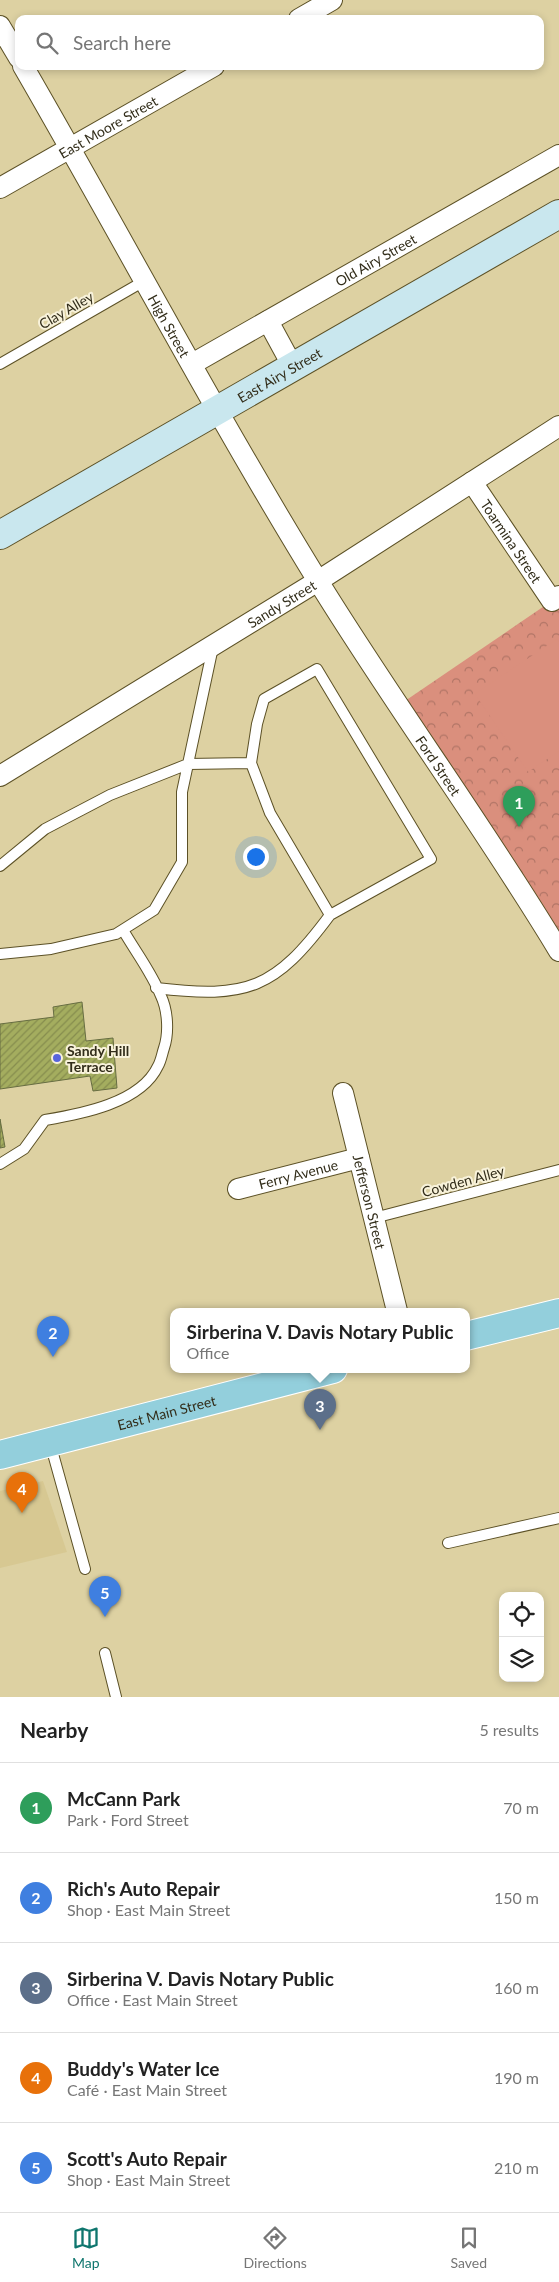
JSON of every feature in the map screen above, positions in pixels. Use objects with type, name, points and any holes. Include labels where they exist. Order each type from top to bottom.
[{"type":"main road","name":"East Airy Street","points":[[0,535],[559,214]]},
{"type":"main road","points":[[470,1335],[559,1313]]},
{"type":"main road","name":"East Main Street","points":[[0,1454],[317,1373]]},
{"type":"street","points":[[306,15],[332,0]]},
{"type":"street","points":[[0,26],[15,51]]},
{"type":"street","name":"High Street","points":[[25,70],[146,280],[217,410],[318,581]]},
{"type":"street","name":"East Moore Street","points":[[0,188],[207,70]]},
{"type":"street","name":"Old Airy Street","points":[[192,364],[559,155]]},
{"type":"street","points":[[268,321],[293,367]]},
{"type":"street","name":"Sandy Street","points":[[0,776],[318,581],[559,426]]},
{"type":"street","name":"Toarmina Street","points":[[472,482],[556,599]]},
{"type":"street","name":"Ford Street","points":[[318,581],[559,951]]},
{"type":"street","name":"Jefferson Street","points":[[343,1093],[396,1308]]},
{"type":"street","name":"Ferry Avenue","points":[[238,1189],[360,1158]]},
{"type":"lane","name":"Clay Alley","points":[[0,364],[146,280]]},
{"type":"lane","points":[[0,954],[51,949],[116,934],[154,910],[182,862],[182,792],[213,645]]},
{"type":"lane","points":[[156,988],[218,993],[241,990],[265,981],[290,963],[311,941],[330,916],[431,859],[317,669],[264,699],[257,724],[251,763],[270,813],[330,916]]},
{"type":"lane","points":[[0,866],[53,825],[110,795],[188,764],[251,763]]},
{"type":"lane","points":[[0,1164],[24,1149],[45,1120],[83,1114],[115,1102],[138,1091],[158,1068],[167,1040],[166,1014],[161,996],[123,930]]},
{"type":"lane","name":"Cowden Alley","points":[[374,1218],[559,1170]]},
{"type":"lane","points":[[50,1442],[85,1569]]},
{"type":"lane","points":[[448,1543],[559,1518]]},
{"type":"lane","points":[[105,1653],[116,1697]]},
{"type":"shaded area","points":[[43,1481],[67,1552],[0,1568],[0,1491]]},
{"type":"green space","points":[[559,596],[559,951],[399,705]]},
{"type":"green space","points":[[557,639],[559,642],[559,751],[528,772],[475,694]]},
{"type":"building","name":"Sandy Hill Terrace","points":[[82,1002],[86,1041],[113,1038],[117,1088],[93,1091],[90,1076],[0,1089],[0,1024],[54,1017],[53,1007]]},
{"type":"building","points":[[0,1119],[5,1147],[0,1148]]},
{"type":"place","name":"McCann Park","points":[[519,827]]},
{"type":"place","name":"Sandy Hill Terrace","points":[[57,1058]]},
{"type":"place","name":"Rich's Auto Repair","points":[[53,1357]]},
{"type":"place","name":"Sirberina V. Davis Notary Public","points":[[320,1430]]},
{"type":"place","name":"Buddy's Water Ice","points":[[22,1513]]},
{"type":"place","name":"Scott's Auto Repair","points":[[105,1617]]}]
